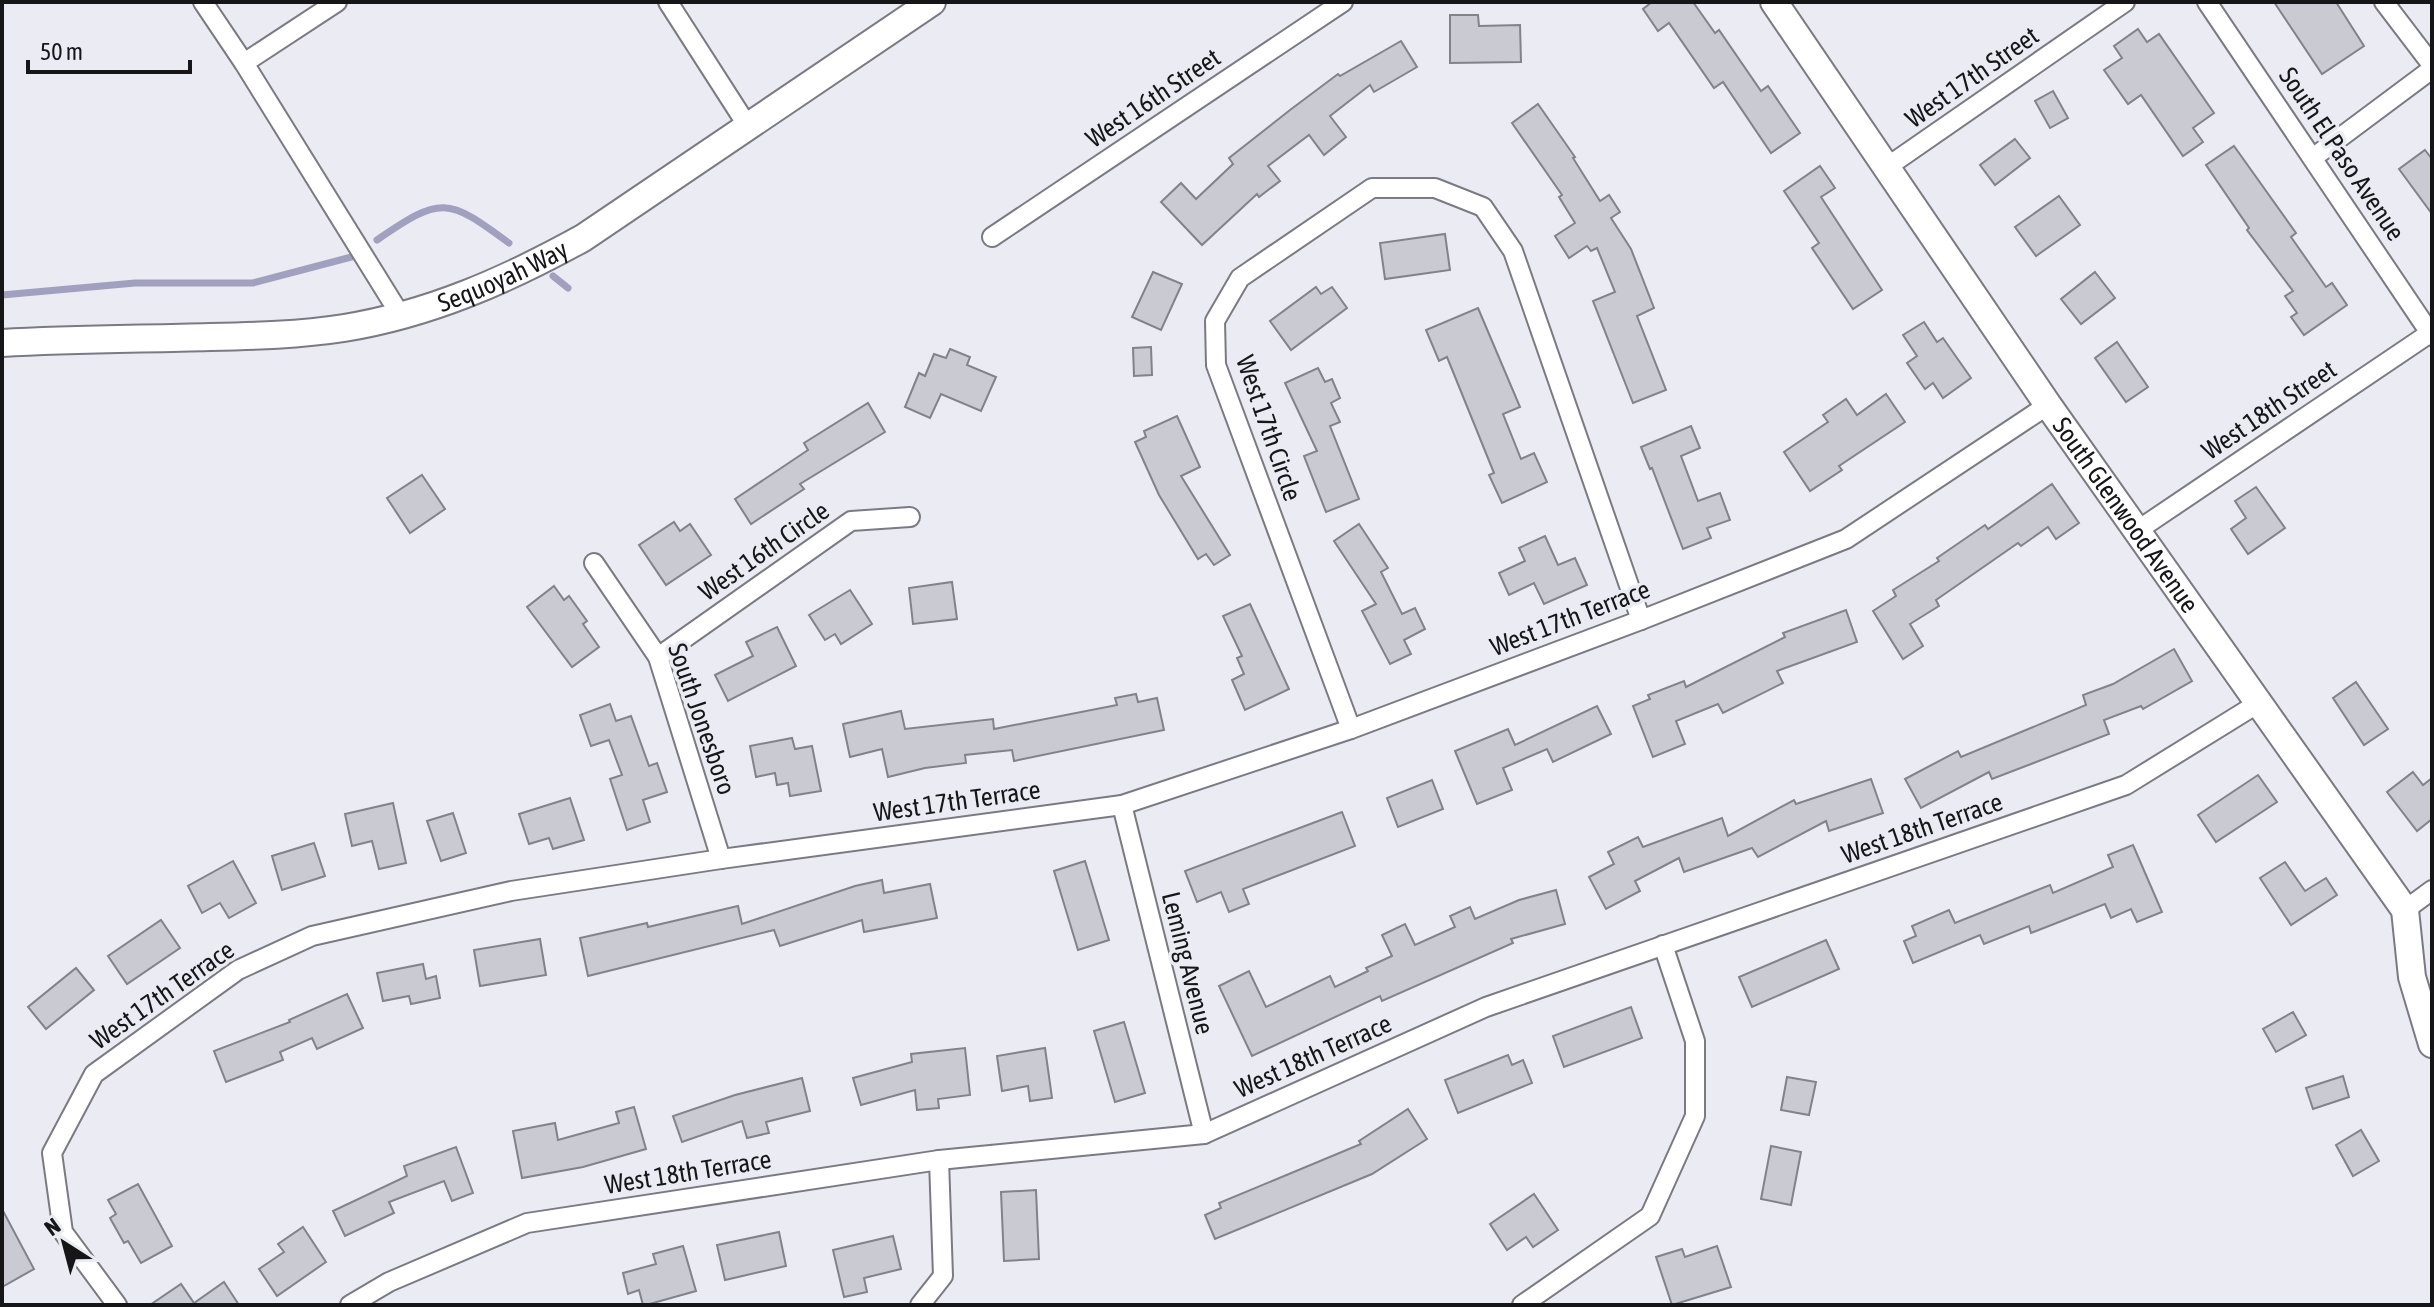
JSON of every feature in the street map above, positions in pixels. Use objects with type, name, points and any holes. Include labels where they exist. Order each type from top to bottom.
[{"type":"street","points":[[203,2],[401,316]]},
{"type":"street","points":[[244,63],[337,2]]},
{"type":"street","points":[[668,2],[747,125]]},
{"type":"street","name":"Sequoyah Way","points":[[2,343],[285,335],[344,328],[401,316],[461,297],[531,267],[583,238],[932,2]]},
{"type":"street","name":"West 16th Street","points":[[992,237],[1343,2]]},
{"type":"street","name":"South Glenwood Avenue","points":[[1774,2],[2048,405],[2405,910],[2412,977],[2432,1044]]},
{"type":"street","name":"West 17th Street","points":[[1887,167],[2125,2]]},
{"type":"street","name":"South El Paso Avenue","points":[[2207,2],[2431,334]]},
{"type":"street","points":[[2314,157],[2432,67],[2384,2]]},
{"type":"street","name":"West 17th Circle","points":[[1351,729],[1216,365],[1215,321],[1240,278],[1372,188],[1435,188],[1483,207],[1513,251],[1641,620]]},
{"type":"street","name":"West 18th Street","points":[[2138,530],[2431,334]]},
{"type":"street","name":"West 17th Terrace","points":[[117,1305],[63,1232],[52,1153],[94,1074],[238,970],[312,936],[511,891],[721,859],[1122,805],[1351,729],[1846,539],[2048,405]]},
{"type":"street","name":"West 16th Circle","points":[[658,657],[851,521],[910,517]]},
{"type":"street","name":"South Jonesboro","points":[[594,563],[658,657],[721,859]]},
{"type":"street","name":"West 18th Terrace","points":[[350,1305],[389,1282],[527,1223],[939,1160],[1204,1134],[1486,1007],[2126,785],[2257,704]]},
{"type":"street","name":"Leming Avenue","points":[[1122,805],[1204,1134]]},
{"type":"street","points":[[2405,910],[2432,890]]},
{"type":"street","points":[[1522,1305],[1650,1216],[1695,1116],[1695,1041],[1663,945]]},
{"type":"street","points":[[920,1305],[943,1276],[939,1160]]},
{"type":"building","points":[[1652,2],[1693,2],[1715,33],[1719,30],[1761,91],[1768,86],[1800,133],[1771,153],[1723,82],[1714,88],[1669,23],[1658,31],[1643,9]]},
{"type":"building","points":[[2274,2],[2336,2],[2364,46],[2322,74]]},
{"type":"building","points":[[1450,15],[1478,15],[1479,26],[1520,25],[1521,62],[1450,63]]},
{"type":"building","points":[[2138,29],[2147,42],[2159,34],[2214,113],[2193,128],[2203,142],[2183,156],[2141,95],[2128,104],[2104,70],[2122,58],[2114,46]]},
{"type":"building","points":[[1401,41],[1417,67],[1374,92],[1370,85],[1330,116],[1346,137],[1324,155],[1309,135],[1268,166],[1280,181],[1259,197],[1257,194],[1202,245],[1161,202],[1181,183],[1196,199],[1233,164],[1229,158],[1290,110],[1338,74],[1340,76]]},
{"type":"building","points":[[2053,91],[2068,118],[2050,128],[2035,101]]},
{"type":"building","points":[[1538,104],[1575,157],[1600,201],[1609,195],[1620,212],[1611,218],[1631,249],[1654,308],[1637,316],[1666,390],[1633,403],[1593,301],[1615,292],[1597,248],[1591,251],[1587,246],[1569,258],[1555,236],[1575,223],[1559,197],[1562,195],[1512,123]]},
{"type":"building","points":[[2015,139],[2030,158],[1995,185],[1980,165]]},
{"type":"building","points":[[2234,146],[2296,233],[2291,237],[2326,287],[2332,283],[2347,305],[2304,335],[2291,317],[2297,313],[2285,296],[2293,291],[2247,230],[2249,228],[2206,165]]},
{"type":"building","points":[[2425,150],[2432,159],[2432,214],[2399,169]]},
{"type":"building","points":[[1820,166],[1835,188],[1821,197],[1882,290],[1853,309],[1812,248],[1819,243],[1784,191]]},
{"type":"building","points":[[2059,196],[2080,225],[2036,256],[2015,227]]},
{"type":"building","points":[[1445,234],[1450,270],[1385,279],[1380,243]]},
{"type":"building","points":[[1153,272],[1182,284],[1161,330],[1132,317]]},
{"type":"building","points":[[2095,272],[2115,298],[2081,324],[2061,299]]},
{"type":"building","points":[[1316,287],[1321,294],[1332,287],[1347,308],[1291,350],[1270,321]]},
{"type":"building","points":[[1478,308],[1520,407],[1503,414],[1521,459],[1534,453],[1547,482],[1502,503],[1489,475],[1494,473],[1447,357],[1439,361],[1426,330]]},
{"type":"building","points":[[1924,322],[1937,342],[1943,338],[1971,378],[1943,398],[1933,383],[1925,389],[1907,363],[1917,356],[1903,335]]},
{"type":"building","points":[[2117,342],[2148,387],[2126,402],[2095,358]]},
{"type":"building","points":[[1151,347],[1152,375],[1134,376],[1133,348]]},
{"type":"building","points":[[950,349],[970,357],[967,365],[996,377],[981,411],[941,394],[930,418],[905,407],[919,373],[925,376],[934,354],[946,358]]},
{"type":"building","points":[[1318,368],[1325,382],[1332,379],[1340,398],[1331,403],[1340,422],[1330,426],[1359,499],[1326,512],[1304,456],[1317,451],[1285,383]]},
{"type":"building","points":[[1886,394],[1905,422],[1839,466],[1842,470],[1810,491],[1784,452],[1828,422],[1823,415],[1846,399],[1857,415]]},
{"type":"building","points":[[868,403],[885,432],[800,484],[804,489],[751,524],[735,499],[808,450],[804,443]]},
{"type":"building","points":[[1177,416],[1200,467],[1181,476],[1230,555],[1214,565],[1206,554],[1198,559],[1159,495],[1135,442],[1146,437],[1144,431]]},
{"type":"building","points":[[1691,426],[1700,448],[1681,456],[1698,501],[1720,493],[1730,520],[1707,528],[1711,538],[1683,549],[1641,447]]},
{"type":"building","points":[[422,475],[445,509],[410,533],[387,498]]},
{"type":"building","points":[[2052,484],[2079,523],[2056,539],[2048,527],[2021,546],[2018,543],[1936,600],[1939,606],[1910,624],[1923,646],[1903,659],[1873,611],[1896,596],[1893,590],[1939,561],[1937,558],[1985,525],[1988,529]]},
{"type":"building","points":[[2256,487],[2285,528],[2248,554],[2231,529],[2246,518],[2235,501]]},
{"type":"building","points":[[674,522],[680,531],[690,524],[711,555],[666,585],[639,545]]},
{"type":"building","points":[[1359,524],[1388,568],[1381,572],[1402,614],[1415,608],[1425,629],[1404,640],[1411,654],[1390,664],[1362,611],[1376,604],[1334,541]]},
{"type":"building","points":[[1545,536],[1558,565],[1575,558],[1587,585],[1544,604],[1534,583],[1509,595],[1499,573],[1525,561],[1519,548]]},
{"type":"building","points":[[952,582],[957,619],[913,624],[909,588]]},
{"type":"building","points":[[554,586],[564,600],[569,596],[587,621],[583,624],[599,647],[572,667],[527,607]]},
{"type":"building","points":[[850,590],[872,624],[841,644],[835,634],[825,640],[809,615]]},
{"type":"building","points":[[1250,604],[1289,689],[1245,710],[1232,680],[1244,674],[1237,658],[1242,656],[1223,616]]},
{"type":"building","points":[[1846,610],[1857,642],[1777,671],[1783,683],[1723,713],[1718,704],[1676,721],[1685,744],[1653,757],[1633,706],[1650,699],[1648,695],[1684,681],[1686,687],[1785,637],[1783,633]]},
{"type":"building","points":[[777,627],[796,666],[728,701],[715,675],[753,656],[746,642]]},
{"type":"building","points":[[2174,649],[2192,681],[2143,709],[2141,706],[2104,720],[2109,734],[1992,779],[1989,772],[1921,808],[1905,779],[1958,751],[1961,757],[2086,705],[2083,695],[2113,684]]},
{"type":"building","points":[[2356,682],[2388,729],[2364,745],[2333,698]]},
{"type":"building","points":[[1136,694],[1138,702],[1157,698],[1164,730],[1014,761],[1012,750],[965,755],[966,763],[888,777],[882,749],[850,757],[843,724],[901,711],[905,729],[993,719],[994,729],[1117,705],[1115,698]]},
{"type":"building","points":[[610,704],[616,721],[631,716],[649,766],[657,763],[667,792],[643,800],[650,822],[627,830],[610,779],[622,775],[609,740],[591,746],[580,715]]},
{"type":"building","points":[[1597,706],[1611,734],[1553,762],[1547,749],[1503,768],[1512,790],[1477,804],[1455,751],[1508,729],[1515,745]]},
{"type":"building","points":[[792,738],[795,749],[812,746],[821,791],[790,796],[788,783],[777,785],[775,773],[756,777],[750,746]]},
{"type":"building","points":[[2413,772],[2423,785],[2432,778],[2432,819],[2417,831],[2387,792]]},
{"type":"building","points":[[2258,775],[2277,802],[2216,842],[2198,815]]},
{"type":"building","points":[[1871,779],[1883,813],[1829,831],[1826,821],[1758,857],[1752,848],[1684,872],[1679,858],[1635,881],[1640,891],[1606,909],[1589,877],[1614,864],[1608,852],[1638,837],[1643,847],[1722,818],[1728,836],[1794,800],[1796,804]]},
{"type":"building","points":[[1432,780],[1443,809],[1398,827],[1387,798]]},
{"type":"building","points":[[570,798],[584,840],[553,849],[549,838],[529,844],[519,814]]},
{"type":"building","points":[[393,803],[406,863],[379,869],[372,841],[352,846],[345,814]]},
{"type":"building","points":[[1342,812],[1355,846],[1243,889],[1249,904],[1229,912],[1221,892],[1197,902],[1185,871]]},
{"type":"building","points":[[453,813],[466,853],[441,861],[427,821]]},
{"type":"building","points":[[314,843],[325,876],[282,890],[272,856]]},
{"type":"building","points":[[2133,845],[2162,912],[2137,922],[2131,909],[2111,918],[2105,904],[2031,933],[2029,926],[1984,944],[1980,935],[1913,963],[1904,941],[1916,936],[1912,926],[1949,910],[1955,923],[2050,885],[2053,893],[2113,867],[2108,855]]},
{"type":"building","points":[[233,861],[256,903],[229,918],[220,903],[202,913],[188,886]]},
{"type":"building","points":[[1085,861],[1109,940],[1078,950],[1054,871]]},
{"type":"building","points":[[2285,862],[2305,891],[2326,878],[2337,895],[2291,925],[2260,878]]},
{"type":"building","points":[[882,880],[884,893],[930,884],[937,918],[864,932],[862,920],[780,946],[774,930],[588,976],[580,938],[647,923],[648,927],[738,906],[742,924]]},
{"type":"building","points":[[1556,890],[1565,924],[1511,939],[1513,943],[1382,1001],[1380,996],[1252,1056],[1219,986],[1249,971],[1266,1007],[1330,976],[1335,987],[1368,971],[1366,968],[1392,956],[1382,935],[1405,924],[1415,945],[1455,927],[1450,916],[1470,907],[1475,919],[1519,900]]},
{"type":"building","points":[[161,920],[180,948],[127,984],[108,956]]},
{"type":"building","points":[[540,939],[546,975],[480,986],[474,950]]},
{"type":"building","points":[[1826,940],[1839,969],[1752,1007],[1739,977]]},
{"type":"building","points":[[423,964],[426,979],[436,976],[440,998],[411,1004],[409,996],[383,1001],[377,973]]},
{"type":"building","points":[[76,968],[94,990],[46,1029],[28,1007]]},
{"type":"building","points":[[347,994],[363,1028],[317,1049],[312,1038],[280,1052],[283,1060],[226,1082],[214,1051],[290,1022]]},
{"type":"building","points":[[1631,1007],[1642,1038],[1564,1067],[1553,1036]]},
{"type":"building","points":[[2293,1012],[2306,1035],[2276,1052],[2263,1029]]},
{"type":"building","points":[[1124,1022],[1145,1093],[1115,1102],[1094,1031]]},
{"type":"building","points":[[965,1048],[970,1095],[938,1099],[939,1108],[917,1110],[915,1090],[861,1105],[853,1078],[912,1062],[911,1054]]},
{"type":"building","points":[[1045,1048],[1052,1098],[1030,1101],[1028,1086],[1002,1091],[997,1056]]},
{"type":"building","points":[[1508,1055],[1512,1065],[1523,1060],[1532,1083],[1458,1113],[1445,1080]]},
{"type":"building","points":[[2343,1076],[2349,1097],[2313,1109],[2306,1088]]},
{"type":"building","points":[[1787,1077],[1816,1082],[1809,1115],[1781,1110]]},
{"type":"building","points":[[802,1078],[810,1111],[766,1122],[769,1133],[747,1138],[742,1121],[682,1142],[673,1116],[735,1095]]},
{"type":"building","points":[[634,1107],[646,1149],[583,1167],[522,1178],[513,1131],[555,1123],[558,1140],[619,1123],[616,1112]]},
{"type":"building","points":[[1408,1109],[1427,1139],[1372,1174],[1215,1239],[1205,1215],[1221,1208],[1219,1203],[1361,1144],[1359,1141]]},
{"type":"building","points":[[2361,1130],[2379,1161],[2353,1176],[2336,1145]]},
{"type":"building","points":[[1771,1146],[1801,1152],[1791,1205],[1761,1199]]},
{"type":"building","points":[[456,1147],[473,1193],[452,1201],[444,1181],[389,1202],[394,1213],[345,1236],[333,1211],[407,1176],[404,1166]]},
{"type":"building","points":[[138,1184],[172,1246],[141,1263],[128,1241],[124,1243],[110,1218],[116,1214],[108,1200]]},
{"type":"building","points":[[1036,1190],[1039,1259],[1004,1261],[1001,1192]]},
{"type":"building","points":[[1534,1194],[1558,1230],[1533,1247],[1526,1237],[1507,1250],[1490,1224]]},
{"type":"building","points":[[2,1209],[34,1269],[2,1287]]},
{"type":"building","points":[[303,1227],[326,1262],[277,1296],[259,1269],[284,1252],[278,1244]]},
{"type":"building","points":[[779,1232],[786,1266],[725,1280],[717,1245]]},
{"type":"building","points":[[893,1236],[901,1269],[864,1278],[867,1292],[844,1297],[833,1250]]},
{"type":"building","points":[[683,1246],[696,1291],[646,1305],[643,1305],[639,1290],[628,1294],[623,1273],[656,1264],[653,1254]]},
{"type":"building","points":[[1717,1246],[1731,1287],[1672,1305],[1656,1257],[1682,1249],[1685,1257]]},
{"type":"building","points":[[224,1282],[239,1305],[150,1305],[181,1284],[194,1303]]},
{"type":"waterway","points":[[377,240],[416,215],[444,208],[471,217],[509,243]]},
{"type":"waterway","points":[[2,295],[135,283],[253,283],[355,256]]},
{"type":"waterway","points":[[553,276],[568,288]]}]
